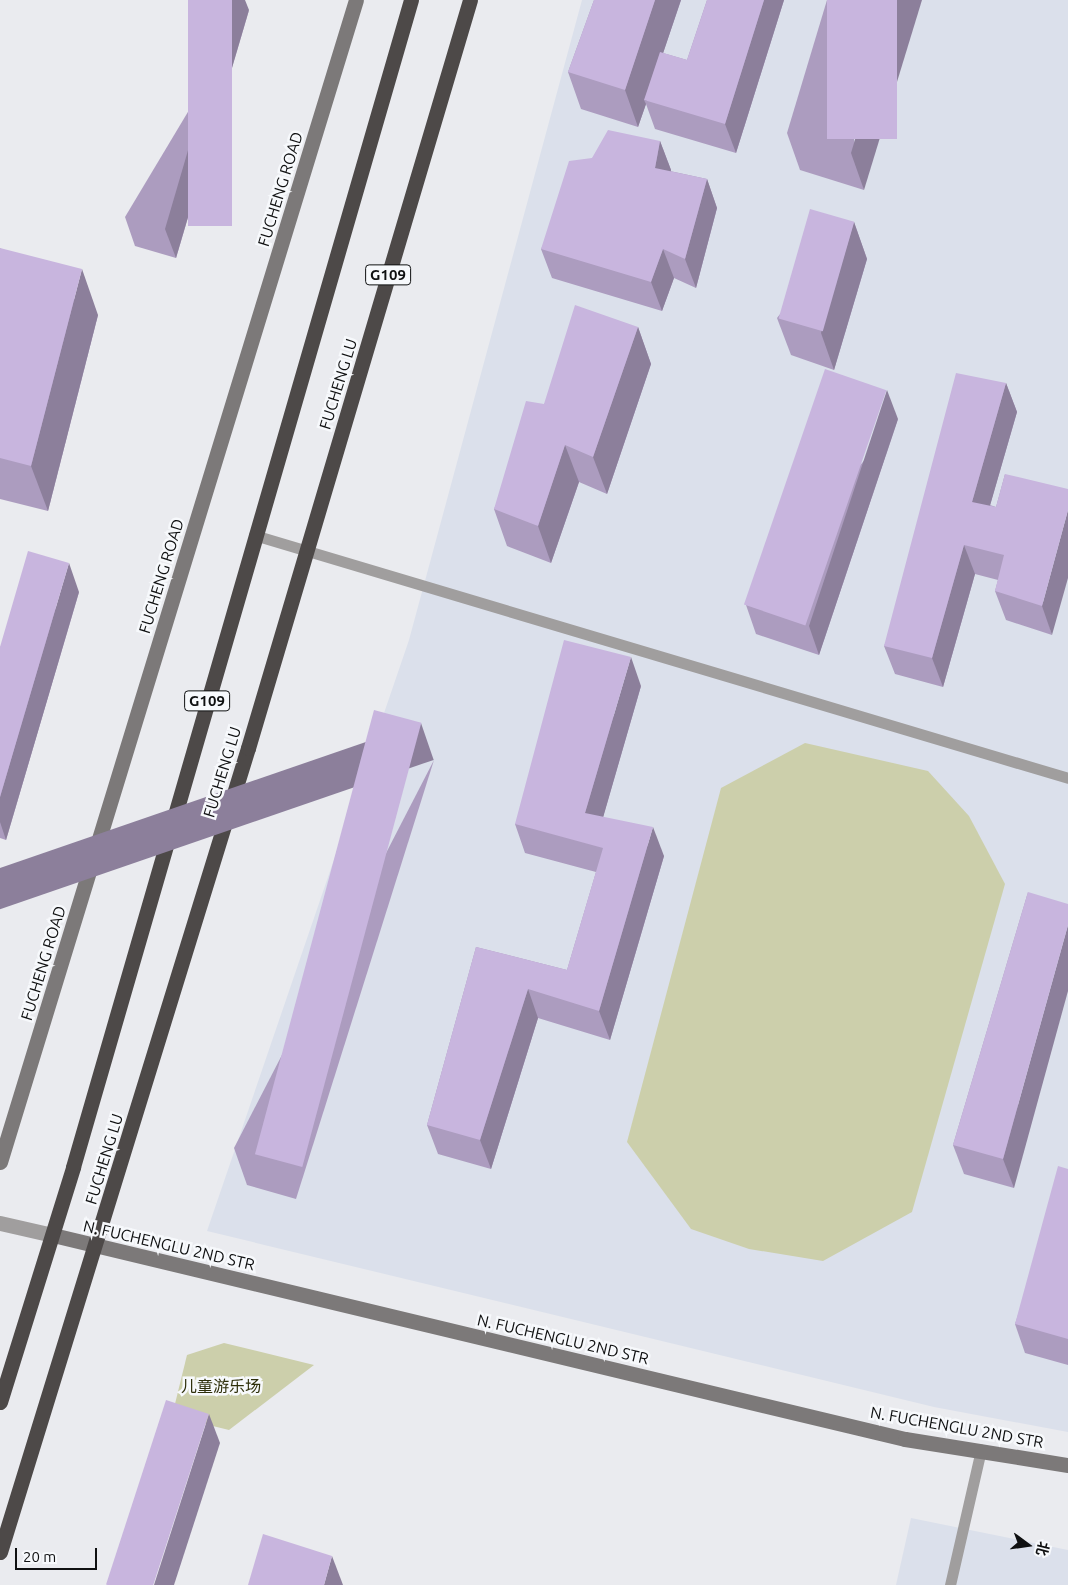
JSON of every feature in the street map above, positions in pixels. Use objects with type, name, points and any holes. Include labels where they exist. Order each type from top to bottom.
[{"type":"highway","name":"FUCHENG LU","points":[[0,1402],[53,1235],[254,535],[411,0]]},
{"type":"highway","name":"FUCHENG LU","points":[[0,1552],[70,1316],[95,1247],[306,551],[470,0]]},
{"type":"street","name":"FUCHENG ROAD","points":[[0,1162],[356,0]]},
{"type":"street","points":[[0,1223],[53,1235]]},
{"type":"street","name":"N. FUCHENGLU 2ND STR","points":[[53,1235],[95,1247],[905,1439],[1068,1465]]},
{"type":"lane","points":[[254,535],[1068,778]]},
{"type":"lane","points":[[950,1585],[980,1450]]},
{"type":"shaded area","points":[[582,0],[1068,0],[1068,1432],[934,1407],[207,1231],[409,640]]},
{"type":"shaded area","points":[[911,1518],[1068,1550],[1068,1585],[896,1585]]},
{"type":"green space","points":[[805,743],[928,771],[969,816],[1005,884],[912,1212],[823,1261],[749,1249],[691,1229],[627,1142],[721,788]]},
{"type":"green space","name":"儿童游乐场","points":[[224,1343],[314,1365],[229,1430],[172,1416],[187,1355]]},
{"type":"building","points":[[188,0],[232,0],[232,226],[188,226]]},
{"type":"building","points":[[594,0],[655,0],[625,90],[568,72]]},
{"type":"building","points":[[707,0],[764,0],[725,124],[644,100],[660,52],[687,60]]},
{"type":"building","points":[[827,0],[897,0],[897,139],[827,139]]},
{"type":"building","points":[[608,130],[660,141],[655,168],[707,179],[685,259],[663,249],[651,282],[541,249],[569,161],[592,158]]},
{"type":"building","points":[[810,209],[854,222],[823,331],[779,319]]},
{"type":"building","points":[[0,248],[82,269],[31,466],[0,458]]},
{"type":"building","points":[[575,305],[638,327],[593,457],[565,445],[538,526],[494,509],[526,401],[544,404]]},
{"type":"building","points":[[825,369],[886,390],[805,626],[744,604]]},
{"type":"building","points":[[956,373],[1006,383],[972,502],[996,507],[1005,474],[1068,489],[1068,510],[1042,606],[995,591],[1004,555],[964,545],[932,658],[884,646]]},
{"type":"building","points":[[28,551],[69,563],[0,797],[0,647]]},
{"type":"building","points":[[564,640],[631,657],[585,813],[653,827],[599,1011],[528,989],[480,1140],[427,1125],[476,947],[567,970],[603,848],[515,824]]},
{"type":"building","points":[[374,710],[421,723],[302,1167],[255,1154]]},
{"type":"building","points":[[1028,892],[1068,904],[1068,925],[1003,1159],[953,1145]]},
{"type":"building","points":[[1058,1166],[1068,1169],[1068,1339],[1015,1324]]},
{"type":"building","points":[[166,1400],[209,1414],[153,1585],[106,1585]]},
{"type":"building","points":[[263,1534],[332,1556],[324,1585],[248,1585]]}]
